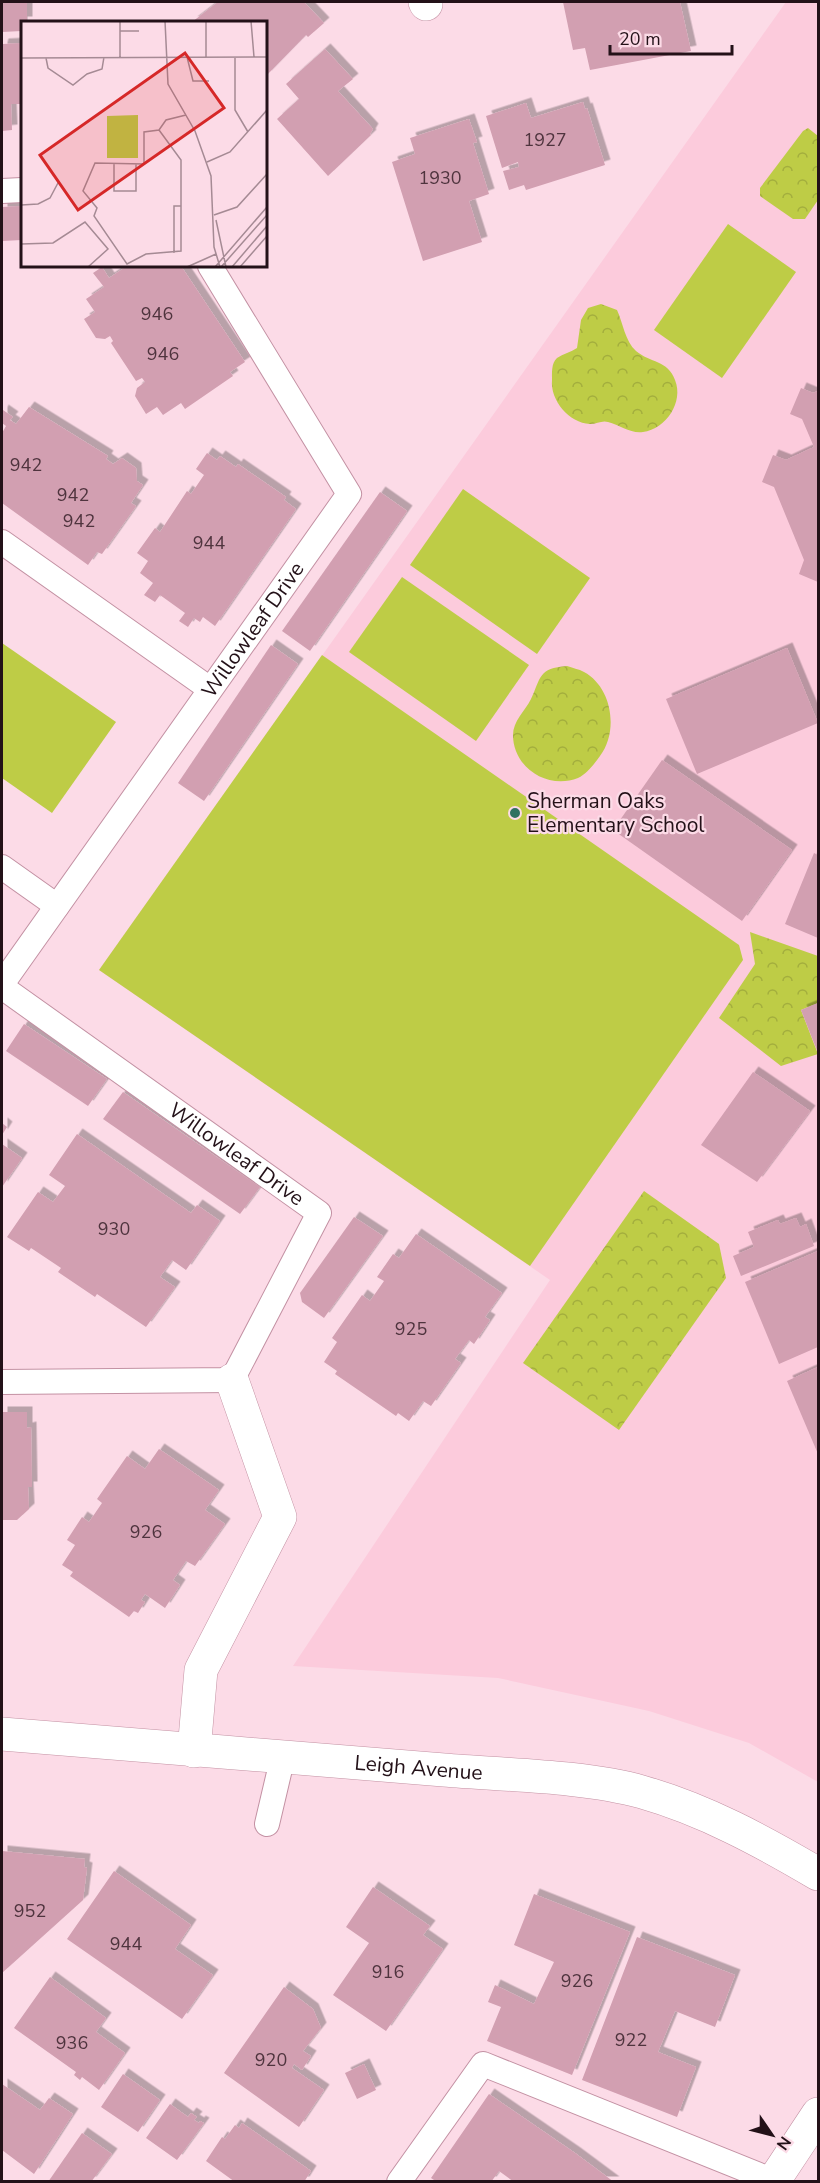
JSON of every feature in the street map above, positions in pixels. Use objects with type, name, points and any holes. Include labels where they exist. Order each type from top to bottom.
[{"type":"street","points":[[194,1751],[201,1670],[280,1517],[232,1380]]},
{"type":"street","name":"Leigh Avenue","points":[[2,1734],[580,1782],[640,1791],[696,1810],[760,1840],[819,1874]]},
{"type":"street","points":[[773,2181],[819,2114]]},
{"type":"lane","points":[[2,191],[21,189]]},
{"type":"lane","name":"Willowleaf Drive","points":[[211,267],[349,494],[2,985],[319,1213],[232,1380]]},
{"type":"lane","points":[[2,542],[210,689]]},
{"type":"lane","points":[[2,867],[57,906]]},
{"type":"lane","points":[[2,1382],[232,1380]]},
{"type":"lane","points":[[267,1824],[283,1756]]},
{"type":"lane","points":[[399,2181],[483,2064],[773,2181]]},
{"type":"shaded area","name":"Sherman Oaks Elementary School","points":[[786,2],[818,2],[818,1782],[749,1743],[649,1711],[498,1678],[293,1666],[550,1280],[99,970]]},
{"type":"green space","points":[[808,128],[818,136],[818,200],[805,219],[793,219],[760,196],[760,188],[803,131]]},
{"type":"green space","points":[[728,224],[796,272],[722,378],[654,330]]},
{"type":"green space","points":[[601,304],[617,310],[632,347],[641,355],[663,365],[675,380],[677,397],[675,405],[666,420],[651,430],[630,431],[606,422],[582,423],[562,409],[554,395],[552,369],[554,363],[557,358],[577,348],[581,320],[588,308]]},
{"type":"green space","points":[[463,489],[590,578],[537,654],[410,565]]},
{"type":"green space","points":[[402,577],[529,665],[476,741],[349,652]]},
{"type":"green space","points":[[2,643],[116,722],[52,813],[2,778]]},
{"type":"green space","points":[[322,655],[739,945],[743,960],[530,1266],[99,970]]},
{"type":"green space","points":[[567,666],[580,670],[594,679],[606,699],[611,722],[606,746],[590,768],[578,778],[555,781],[534,773],[526,766],[519,757],[513,735],[517,721],[542,675],[551,669]]},
{"type":"green space","points":[[750,932],[818,956],[818,1003],[801,1010],[818,1054],[781,1066],[719,1018],[755,964]]},
{"type":"green space","points":[[644,1191],[719,1244],[726,1278],[619,1430],[523,1363]]},
{"type":"building","points":[[2,2],[27,2],[27,21],[21,21],[21,31],[2,32]]},
{"type":"building","points":[[218,2],[304,2],[324,23],[308,37],[306,35],[267,75],[267,21],[193,21]]},
{"type":"building","points":[[563,2],[680,2],[691,51],[590,70],[585,48],[573,50]]},
{"type":"building","points":[[21,43],[21,104],[11,104],[12,130],[2,131],[2,48],[3,44]]},
{"type":"building","points":[[325,49],[353,79],[338,91],[373,129],[371,135],[328,176],[277,119],[299,99],[286,84]]},
{"type":"building","points":[[583,102],[605,165],[526,190],[524,185],[509,190],[503,171],[519,167],[518,162],[502,168],[486,116],[526,103],[531,118]]},
{"type":"building","points":[[469,119],[477,142],[473,143],[489,194],[469,201],[482,242],[423,261],[392,162],[415,154],[410,138]]},
{"type":"building","points":[[21,206],[21,240],[2,241],[2,207]]},
{"type":"building","points":[[102,267],[109,278],[126,267],[182,267],[245,362],[230,372],[233,376],[185,409],[181,403],[163,415],[157,407],[146,414],[135,396],[137,388],[145,382],[142,378],[136,381],[111,343],[113,341],[110,336],[105,339],[96,338],[84,319],[95,312],[86,299],[104,287],[93,273]]},
{"type":"building","points":[[801,388],[813,393],[818,391],[818,582],[799,574],[804,560],[774,487],[762,482],[773,455],[786,460],[814,447],[802,419],[790,414]]},
{"type":"building","points":[[29,407],[108,456],[106,459],[113,464],[122,458],[136,468],[137,481],[143,485],[131,503],[136,506],[102,554],[97,552],[88,565],[2,503],[2,433],[6,426],[2,423],[2,413],[3,410],[13,417],[10,420],[16,424]]},
{"type":"building","points":[[207,453],[217,460],[220,456],[236,467],[238,464],[286,497],[284,500],[296,509],[215,626],[203,617],[200,622],[194,618],[188,627],[179,621],[185,613],[160,595],[155,602],[144,595],[153,583],[140,573],[148,561],[137,553],[155,528],[160,532],[187,491],[191,494],[204,475],[196,469]]},
{"type":"building","points":[[380,492],[407,511],[310,651],[282,631]]},
{"type":"building","points":[[271,645],[298,664],[204,801],[178,783]]},
{"type":"building","points":[[787,648],[818,723],[697,774],[666,699]]},
{"type":"building","points":[[662,760],[792,850],[742,921],[613,830]]},
{"type":"building","points":[[814,853],[818,855],[818,938],[785,924]]},
{"type":"building","points":[[818,1003],[818,1053],[801,1010]]},
{"type":"building","points":[[24,1024],[107,1079],[88,1106],[6,1051]]},
{"type":"building","points":[[753,1072],[810,1111],[757,1182],[701,1145]]},
{"type":"building","points":[[123,1092],[260,1187],[240,1214],[103,1119]]},
{"type":"building","points":[[2,1123],[7,1127],[2,1135]]},
{"type":"building","points":[[77,1134],[191,1213],[197,1205],[220,1221],[186,1270],[172,1260],[160,1277],[175,1287],[146,1327],[97,1294],[95,1297],[58,1272],[61,1268],[31,1248],[29,1251],[7,1237],[38,1192],[53,1202],[65,1186],[49,1175]]},
{"type":"building","points":[[2,1144],[22,1158],[2,1187]]},
{"type":"building","points":[[354,1217],[383,1236],[324,1318],[302,1302],[300,1293]]},
{"type":"building","points":[[796,1218],[800,1227],[806,1224],[814,1246],[741,1276],[733,1256],[754,1247],[748,1232],[778,1220],[780,1224]]},
{"type":"building","points":[[416,1234],[502,1293],[485,1317],[490,1320],[474,1344],[469,1340],[455,1359],[461,1363],[431,1406],[423,1401],[409,1421],[398,1413],[396,1416],[335,1374],[337,1371],[324,1362],[337,1342],[332,1338],[362,1295],[370,1301],[384,1281],[377,1277],[393,1254],[399,1258]]},
{"type":"building","points":[[818,1251],[818,1347],[779,1364],[745,1282]]},
{"type":"building","points":[[818,1367],[818,1454],[787,1381]]},
{"type":"building","points":[[2,1412],[27,1412],[27,1428],[31,1427],[32,1487],[28,1487],[29,1509],[17,1520],[2,1520]]},
{"type":"building","points":[[159,1449],[219,1490],[205,1510],[225,1524],[195,1566],[186,1561],[173,1580],[180,1585],[165,1608],[145,1594],[141,1600],[145,1602],[138,1613],[134,1611],[129,1617],[70,1576],[73,1572],[62,1565],[75,1545],[67,1540],[82,1517],[89,1522],[102,1503],[97,1499],[127,1456],[145,1469]]},
{"type":"building","points":[[2,1851],[85,1859],[84,1867],[87,1868],[83,1900],[2,1973]]},
{"type":"building","points":[[114,1871],[191,1925],[175,1949],[213,1975],[182,2019],[67,1939]]},
{"type":"building","points":[[373,1887],[430,1926],[423,1935],[443,1949],[386,2031],[333,1995],[369,1943],[346,1927]]},
{"type":"building","points":[[534,1894],[630,1932],[572,2075],[487,2041],[501,2007],[488,2002],[495,1985],[534,2004],[554,1962],[514,1945]]},
{"type":"building","points":[[637,1937],[735,1975],[715,2027],[675,2011],[658,2052],[696,2067],[677,2117],[582,2080]]},
{"type":"building","points":[[50,1977],[106,2018],[96,2032],[125,2053],[99,2090],[82,2077],[80,2080],[74,2075],[76,2072],[14,2028]]},
{"type":"building","points":[[284,1987],[313,2009],[321,2028],[303,2051],[311,2056],[302,2070],[294,2064],[292,2068],[324,2090],[299,2127],[224,2073]]},
{"type":"building","points":[[364,2064],[376,2090],[357,2099],[345,2073]]},
{"type":"building","points":[[123,2074],[160,2100],[138,2132],[101,2107]]},
{"type":"building","points":[[2,2084],[40,2110],[49,2098],[73,2114],[34,2174],[2,2150]]},
{"type":"building","points":[[489,2094],[614,2182],[514,2182],[499,2171],[491,2182],[437,2182],[431,2178]]},
{"type":"building","points":[[170,2104],[188,2117],[191,2113],[197,2117],[194,2120],[204,2123],[177,2160],[146,2138]]},
{"type":"building","points":[[242,2123],[311,2171],[304,2182],[235,2182],[206,2161],[222,2137],[225,2139],[235,2125],[239,2128]]},
{"type":"building","points":[[82,2133],[112,2154],[91,2182],[48,2182]]},
{"type":"place","name":"Sherman Oaks Elementary School","points":[[515,813]]}]
